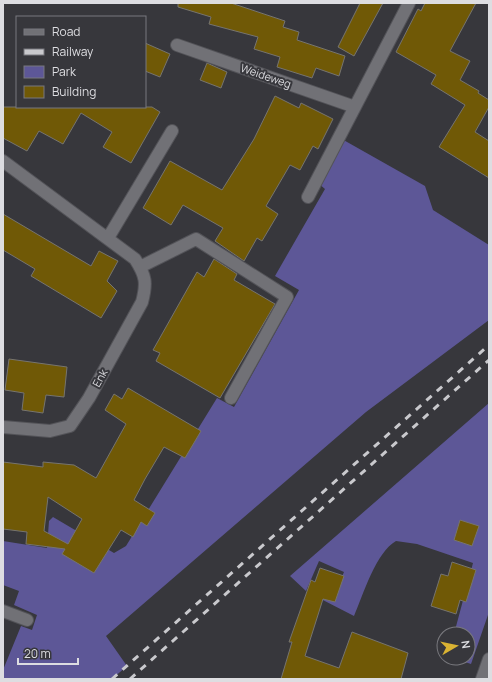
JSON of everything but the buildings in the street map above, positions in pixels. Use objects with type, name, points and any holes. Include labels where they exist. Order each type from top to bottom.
[{"type":"street","points":[[308,197],[409,3]]},
{"type":"street","name":"Weideweg","points":[[177,45],[355,107]]},
{"type":"street","points":[[108,238],[172,131]]},
{"type":"street","name":"Enk","points":[[3,161],[135,259],[145,277],[146,290],[142,302],[89,398],[70,426],[50,431],[3,427]]},
{"type":"street","points":[[140,267],[196,239],[287,297],[231,398]]},
{"type":"street","points":[[3,611],[27,620]]},
{"type":"street","points":[[482,679],[489,659]]},
{"type":"green space","points":[[340,138],[425,186],[433,210],[489,245],[489,320],[366,412],[106,636],[127,666],[112,679],[3,679],[3,670],[21,626],[32,630],[37,615],[14,605],[19,591],[3,585],[3,541],[47,548],[49,521],[53,517],[114,553],[126,546],[217,398],[234,407],[299,290],[275,276],[325,189],[318,183]]},
{"type":"green space","points":[[489,403],[489,612],[476,650],[476,626],[456,626],[473,563],[417,544],[396,541],[382,554],[376,564],[354,616],[317,597],[332,600],[344,572],[319,561],[306,591],[290,576]]},
{"type":"railway","points":[[112,679],[489,345]]},
{"type":"railway","points":[[130,679],[489,360]]}]
